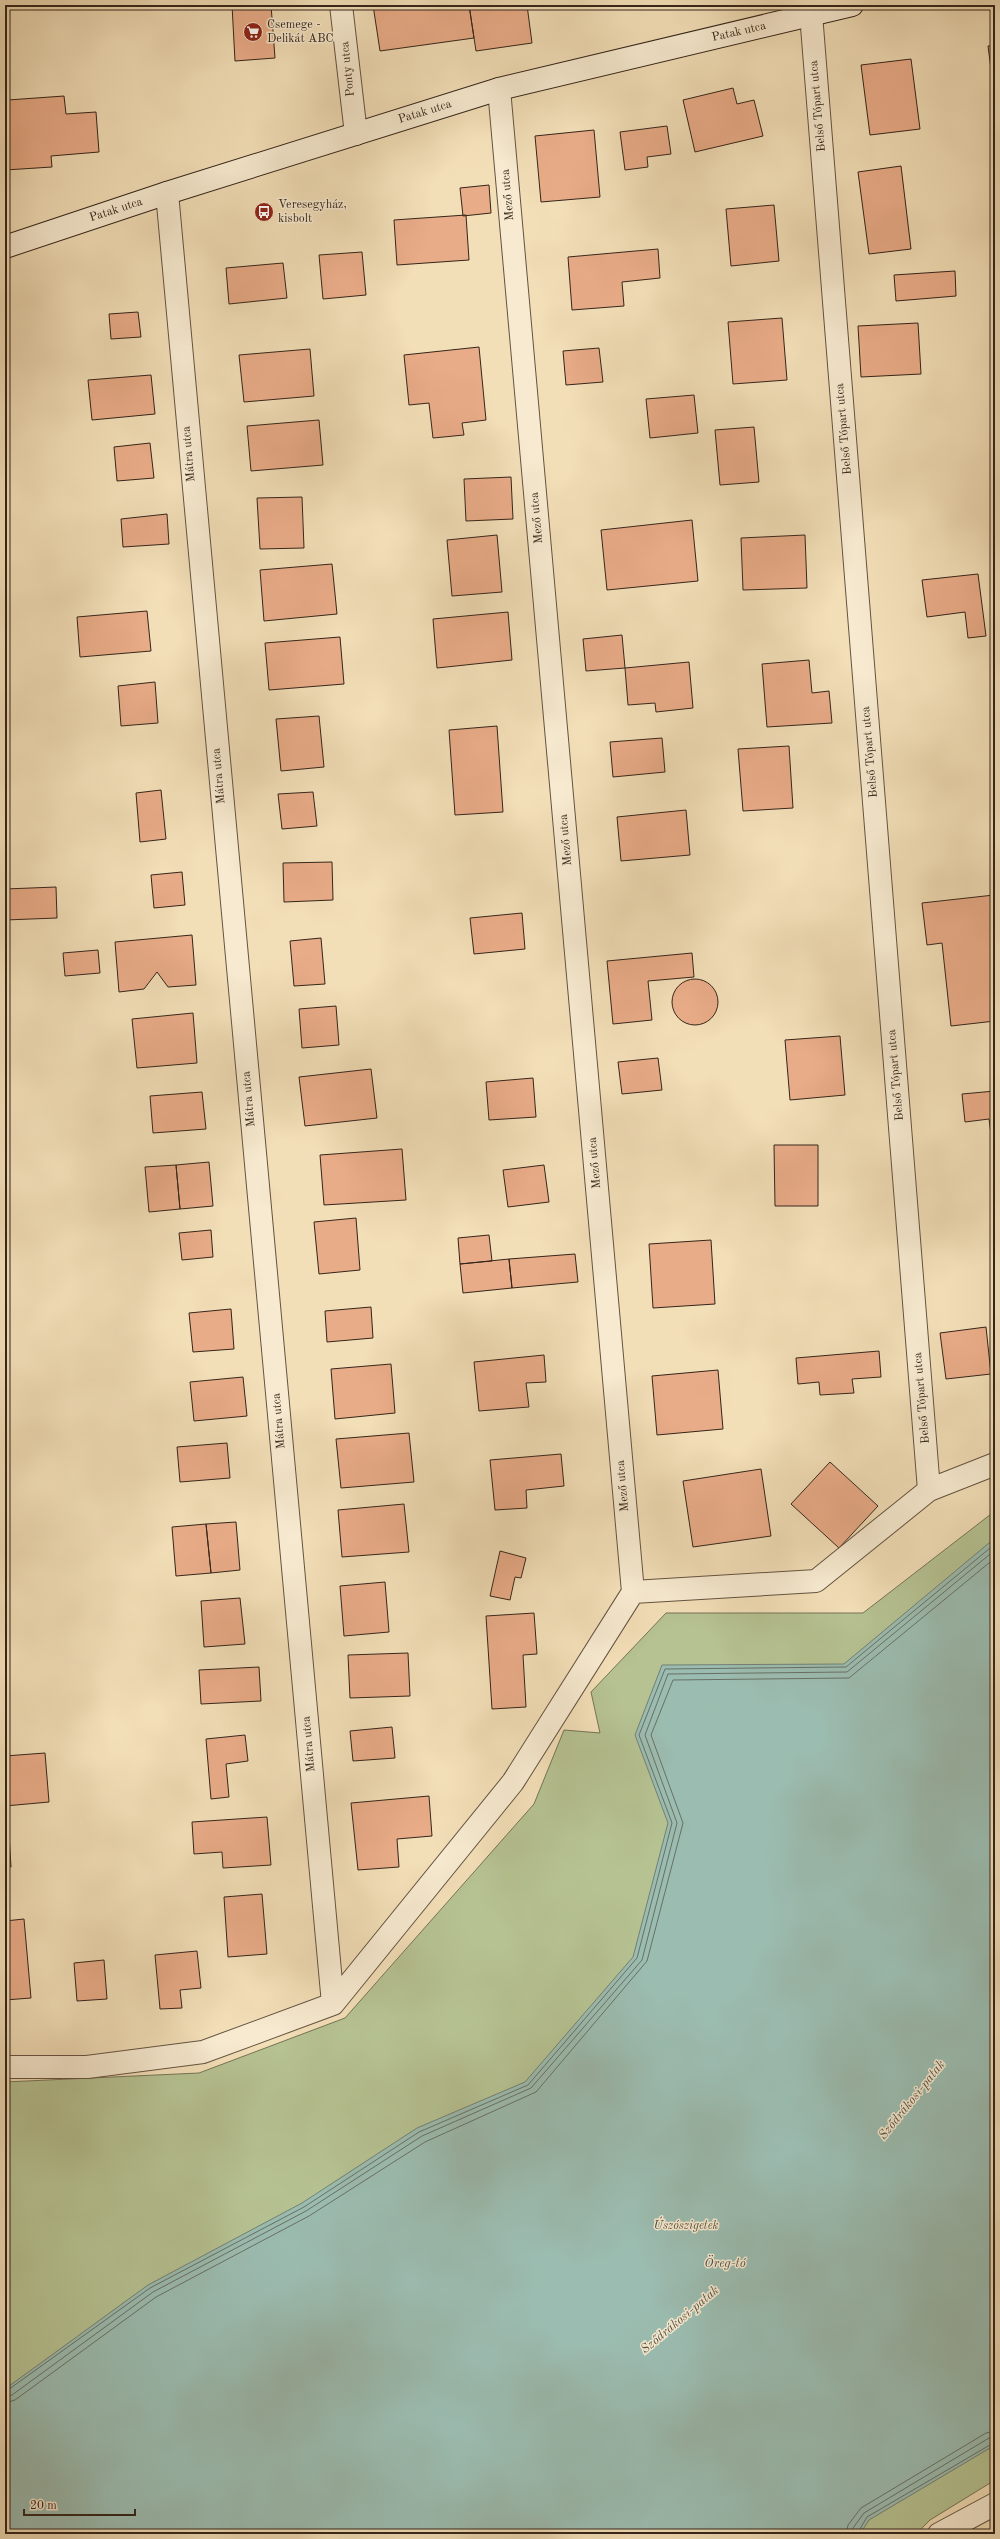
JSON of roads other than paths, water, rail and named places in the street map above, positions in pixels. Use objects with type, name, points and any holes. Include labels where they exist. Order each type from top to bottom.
[{"type":"street","name":"Ponty utca","points":[[341,5],[356,134]]},
{"type":"street","name":"Patak utca","points":[[5,247],[167,193],[499,89],[852,5]]},
{"type":"street","name":"Belső Tópart utca","points":[[811,14],[929,1490]]},
{"type":"street","name":"Mező utca","points":[[499,89],[633,1592]]},
{"type":"street","name":"Mátra utca","points":[[167,193],[333,2004]]},
{"type":"street","points":[[5,2066],[87,2067],[202,2052],[333,2004],[514,1782],[633,1592],[816,1581],[929,1490],[995,1464]]},
{"type":"street","points":[[939,2534],[995,2504]]},
{"type":"water","name":"Öreg-tó","points":[[995,1538],[995,2445],[869,2520],[860,2534],[5,2534],[5,2389],[148,2285],[302,2203],[417,2128],[525,2082],[633,1957],[668,1823],[635,1735],[662,1665],[844,1664]]},
{"type":"place","name":"Csemege - Delikát ABC","points":[[253,32]]},
{"type":"place","name":"Veresegyház, kisbolt","points":[[264,212]]},
{"type":"water label","name":"Sződrákosi-patak","points":[[912,2100]]},
{"type":"water label","name":"Sződrákosi-patak","points":[[680,2320]]},
{"type":"park label","name":"Úszószigetek","points":[[686,2226]]}]
